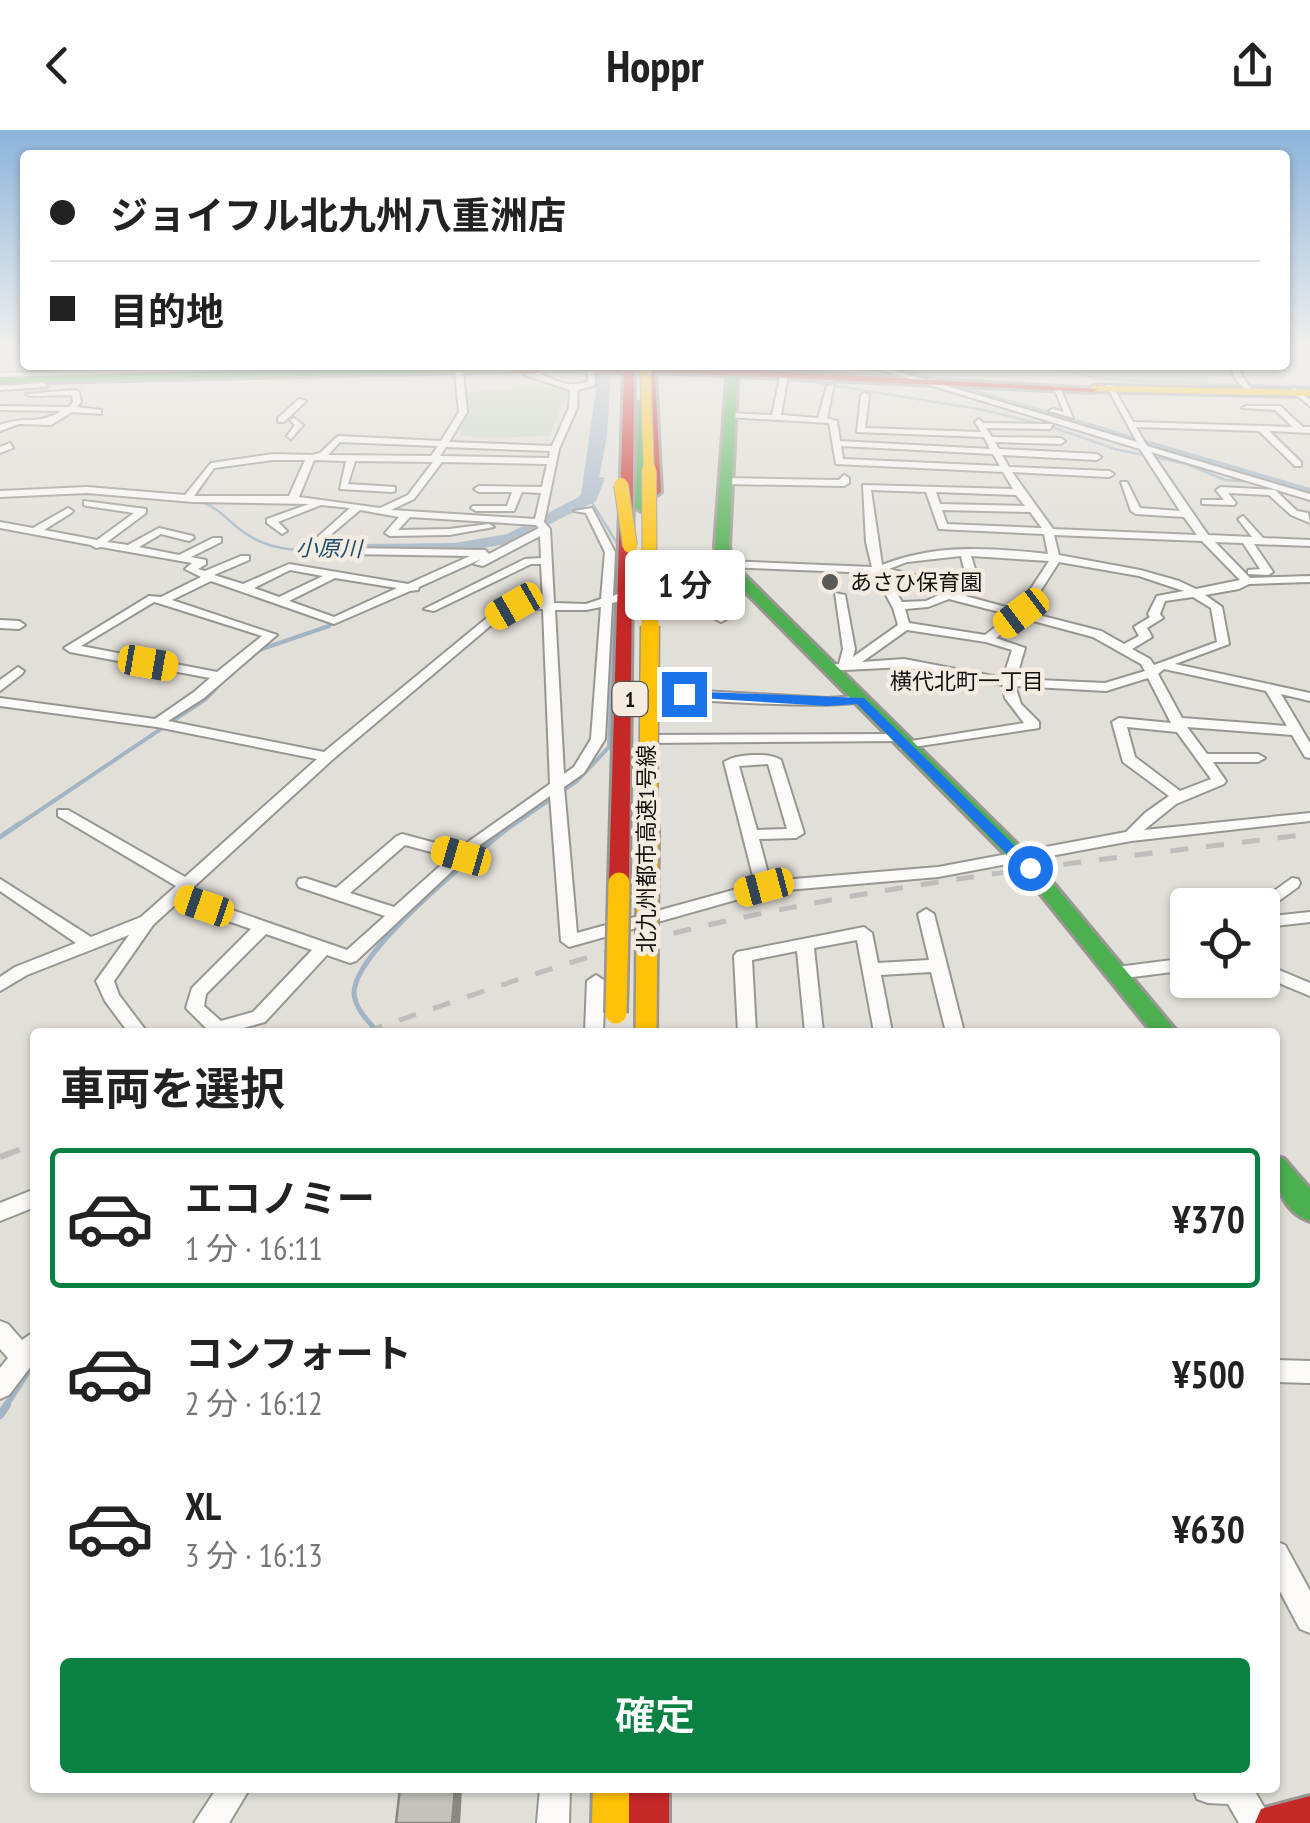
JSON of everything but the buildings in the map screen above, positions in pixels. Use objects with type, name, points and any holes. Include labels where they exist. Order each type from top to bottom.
[{"type":"main road","points":[[626,429],[621,485],[639,552]]},
{"type":"main road","points":[[619,1026],[616,599],[627,429]]},
{"type":"main road","name":"北九州都市高速1号線","points":[[634,429],[651,1028]]},
{"type":"main road","points":[[648,429],[656,454],[649,692],[651,1028]]},
{"type":"main road","points":[[728,429],[722,546],[729,568],[842,666],[860,700],[1017,856],[1163,1028]]},
{"type":"main road","name":"北九州都市高速1号線","points":[[619,1026],[639,552]]},
{"type":"main road","points":[[1280,1173],[1310,1208]]},
{"type":"main road","points":[[609,1793],[609,1823]]},
{"type":"main road","points":[[649,1793],[649,1823]]},
{"type":"main road","points":[[660,1793],[660,1823]]},
{"type":"main road","points":[[1275,1823],[1310,1816]]},
{"type":"street","points":[[291,436],[296,429]]},
{"type":"street","points":[[384,510],[410,497],[453,429]]},
{"type":"street","points":[[565,429],[552,461],[542,526],[569,941],[764,887],[938,872],[1131,836],[1310,816]]},
{"type":"street","points":[[834,429],[839,462],[876,472],[1009,474],[1120,482],[1136,514],[1187,514]]},
{"type":"street","points":[[860,429],[1061,440]]},
{"type":"street","points":[[983,429],[1030,509],[1048,529],[1054,560],[1021,613],[986,639]]},
{"type":"street","points":[[1091,429],[1310,497]]},
{"type":"street","points":[[1108,429],[1310,486]]},
{"type":"street","points":[[1132,429],[1202,536],[1242,577],[1310,579]]},
{"type":"street","points":[[1265,429],[1305,430],[1310,438]]},
{"type":"street","points":[[1265,429],[1298,464]]},
{"type":"street","points":[[310,458],[323,455],[338,439],[556,449]]},
{"type":"street","points":[[836,443],[1097,457]]},
{"type":"street","points":[[510,460],[513,448]]},
{"type":"street","points":[[188,498],[211,466],[272,458],[552,461]]},
{"type":"street","points":[[293,499],[310,458]]},
{"type":"street","points":[[316,545],[361,506],[395,485],[343,487],[351,458]]},
{"type":"street","points":[[406,470],[414,459]]},
{"type":"street","points":[[1280,464],[1310,464]]},
{"type":"street","points":[[725,481],[845,484]]},
{"type":"street","points":[[410,482],[422,482]]},
{"type":"street","points":[[479,488],[546,490]]},
{"type":"street","points":[[904,626],[899,606],[882,584],[878,570],[866,488],[1020,492]]},
{"type":"street","points":[[889,488],[892,502]]},
{"type":"street","points":[[451,518],[456,508],[511,509],[518,489]]},
{"type":"street","points":[[930,489],[942,526],[1304,543],[1310,558]]},
{"type":"street","points":[[0,494],[86,490],[188,498],[293,499],[542,526]]},
{"type":"street","points":[[1205,502],[1230,503],[1221,490],[1272,492],[1294,514],[1310,520]]},
{"type":"street","points":[[282,531],[271,520],[321,502]]},
{"type":"street","points":[[87,503],[143,512],[96,545]]},
{"type":"street","points":[[936,507],[1030,509]]},
{"type":"street","points":[[63,813],[181,890],[264,927],[350,957],[461,856],[579,770],[598,740],[616,599],[610,552],[589,510],[578,510]]},
{"type":"street","points":[[35,531],[68,511]]},
{"type":"street","points":[[407,514],[390,532],[474,530],[504,522]]},
{"type":"street","points":[[1243,520],[1260,541]]},
{"type":"street","points":[[244,588],[289,567],[422,591],[542,526]]},
{"type":"street","points":[[2,527],[202,562],[190,570],[334,621],[410,587]]},
{"type":"street","points":[[127,550],[159,531],[189,538]]},
{"type":"street","points":[[180,558],[217,540]]},
{"type":"street","points":[[1242,577],[1268,572],[1246,540]]},
{"type":"street","points":[[842,666],[904,663],[1007,682],[1106,687],[1223,644],[1216,607],[1192,591],[1135,572],[982,550],[906,556],[878,570]]},
{"type":"street","points":[[899,606],[928,604],[965,587],[970,560],[964,551]]},
{"type":"street","points":[[349,552],[484,553],[469,565]]},
{"type":"street","points":[[162,601],[245,558]]},
{"type":"street","points":[[430,609],[530,561],[545,561]]},
{"type":"street","points":[[721,619],[721,588],[729,568]]},
{"type":"street","points":[[135,1028],[111,997],[105,981],[147,921],[327,756],[492,619],[514,606],[586,608],[653,583],[729,568],[878,570],[914,578],[952,596],[1097,634],[1157,669],[1310,697]]},
{"type":"street","points":[[280,601],[336,574]]},
{"type":"street","points":[[1124,649],[1146,637],[1140,627],[1157,618],[1154,614],[1162,598],[1239,586],[1242,577]]},
{"type":"street","points":[[1272,580],[1310,590]]},
{"type":"street","points":[[839,595],[849,649],[842,666]]},
{"type":"street","points":[[157,723],[200,695],[271,635],[153,598],[70,648],[219,676]]},
{"type":"street","points":[[0,624],[18,624]]},
{"type":"street","points":[[842,666],[891,639],[904,626]]},
{"type":"street","points":[[649,739],[901,742],[1034,726],[1015,708],[1007,682],[1020,648],[904,626]]},
{"type":"street","points":[[1131,836],[1143,820],[1178,796],[1220,781],[1179,725],[1157,669]]},
{"type":"street","points":[[0,687],[18,672]]},
{"type":"street","points":[[1270,688],[1310,754]]},
{"type":"street","points":[[649,692],[827,702],[860,700]]},
{"type":"street","points":[[0,702],[157,723],[327,756]]},
{"type":"street","points":[[1178,796],[1128,760],[1120,722],[1294,731]]},
{"type":"street","points":[[1202,758],[1258,758]]},
{"type":"street","points":[[750,835],[796,832],[774,760],[731,762],[750,835],[764,887]]},
{"type":"street","points":[[339,894],[402,839],[461,856]]},
{"type":"street","points":[[305,883],[397,914]]},
{"type":"street","points":[[1280,893],[1292,883]]},
{"type":"street","points":[[0,884],[88,942]]},
{"type":"street","points":[[926,914],[955,1028]]},
{"type":"street","points":[[1280,920],[1310,917]]},
{"type":"street","points":[[0,986],[22,971],[147,921]]},
{"type":"street","points":[[216,1028],[194,1008],[198,992],[264,927]]},
{"type":"street","points":[[748,1028],[743,956],[864,933],[882,1028]]},
{"type":"street","points":[[804,944],[814,1028]]},
{"type":"street","points":[[224,1028],[259,1017],[324,948]]},
{"type":"street","points":[[871,970],[939,965]]},
{"type":"street","points":[[1117,973],[1170,966]]},
{"type":"street","points":[[1280,976],[1310,990]]},
{"type":"street","points":[[594,1028],[596,981]]},
{"type":"street","points":[[0,1332],[29,1350],[0,1387]]},
{"type":"street","points":[[1280,1371],[1310,1372]]},
{"type":"street","points":[[1280,1564],[1310,1619]]},
{"type":"street","points":[[210,1823],[231,1793]]},
{"type":"street","points":[[553,1823],[554,1793]]},
{"type":"street","points":[[1239,1793],[1257,1823]]},
{"type":"green space","points":[[460,429],[553,429],[550,436],[461,435]]},
{"type":"water","points":[[590,429],[607,429],[595,499],[572,504],[581,494]]},
{"type":"water","points":[[1090,429],[1110,429],[1310,488],[1310,494]]},
{"type":"waterway","points":[[1058,429],[1115,449],[1187,464],[1225,480],[1254,482]]},
{"type":"waterway","name":"小原川","points":[[362,549],[455,548],[512,538],[590,498],[597,478]]},
{"type":"waterway","points":[[591,501],[618,545],[614,628]]},
{"type":"waterway","name":"小原川","points":[[202,502],[248,535],[272,546],[298,550],[351,549]]},
{"type":"waterway","name":"小原川","points":[[505,547],[516,537]]},
{"type":"waterway","points":[[327,627],[482,559]]},
{"type":"waterway","points":[[510,827],[577,781],[609,747],[614,626]]},
{"type":"waterway","points":[[256,651],[327,627]]},
{"type":"waterway","points":[[15,827],[207,698],[222,682]]},
{"type":"waterway","points":[[0,837],[19,824]]},
{"type":"waterway","points":[[375,1028],[355,999],[359,975],[395,928],[513,824]]},
{"type":"waterway","points":[[5,1407],[30,1369]]},
{"type":"waterway","points":[[0,1415],[7,1405]]},
{"type":"railway","points":[[377,1028],[618,948],[779,910],[1006,872],[1310,834]]},
{"type":"railway","points":[[0,1157],[30,1146]]},
{"type":"traffic: fast","points":[[641,507],[643,429]]},
{"type":"traffic: fast","points":[[729,429],[722,546],[725,564],[1030,868],[1162,1028]]},
{"type":"traffic: fast","points":[[1280,1173],[1310,1209]]},
{"type":"traffic: slow","points":[[646,1028],[651,512],[648,429]]},
{"type":"traffic: slow","points":[[621,485],[630,546]]},
{"type":"traffic: slow","points":[[616,1013],[619,883]]},
{"type":"traffic: slow","points":[[612,1823],[613,1793]]},
{"type":"traffic: jam","points":[[619,883],[628,429]]},
{"type":"traffic: jam","points":[[652,429],[655,492]]},
{"type":"traffic: jam","points":[[649,1793],[649,1823]]},
{"type":"traffic: jam","points":[[1275,1823],[1310,1816]]},
{"type":"place","name":"あさひ保育園","points":[[830,582]]},
{"type":"district","name":"横代北町一丁目","points":[[967,681]]},
{"type":"route","points":[[684,694],[827,702],[860,700],[1030,868]]}]
